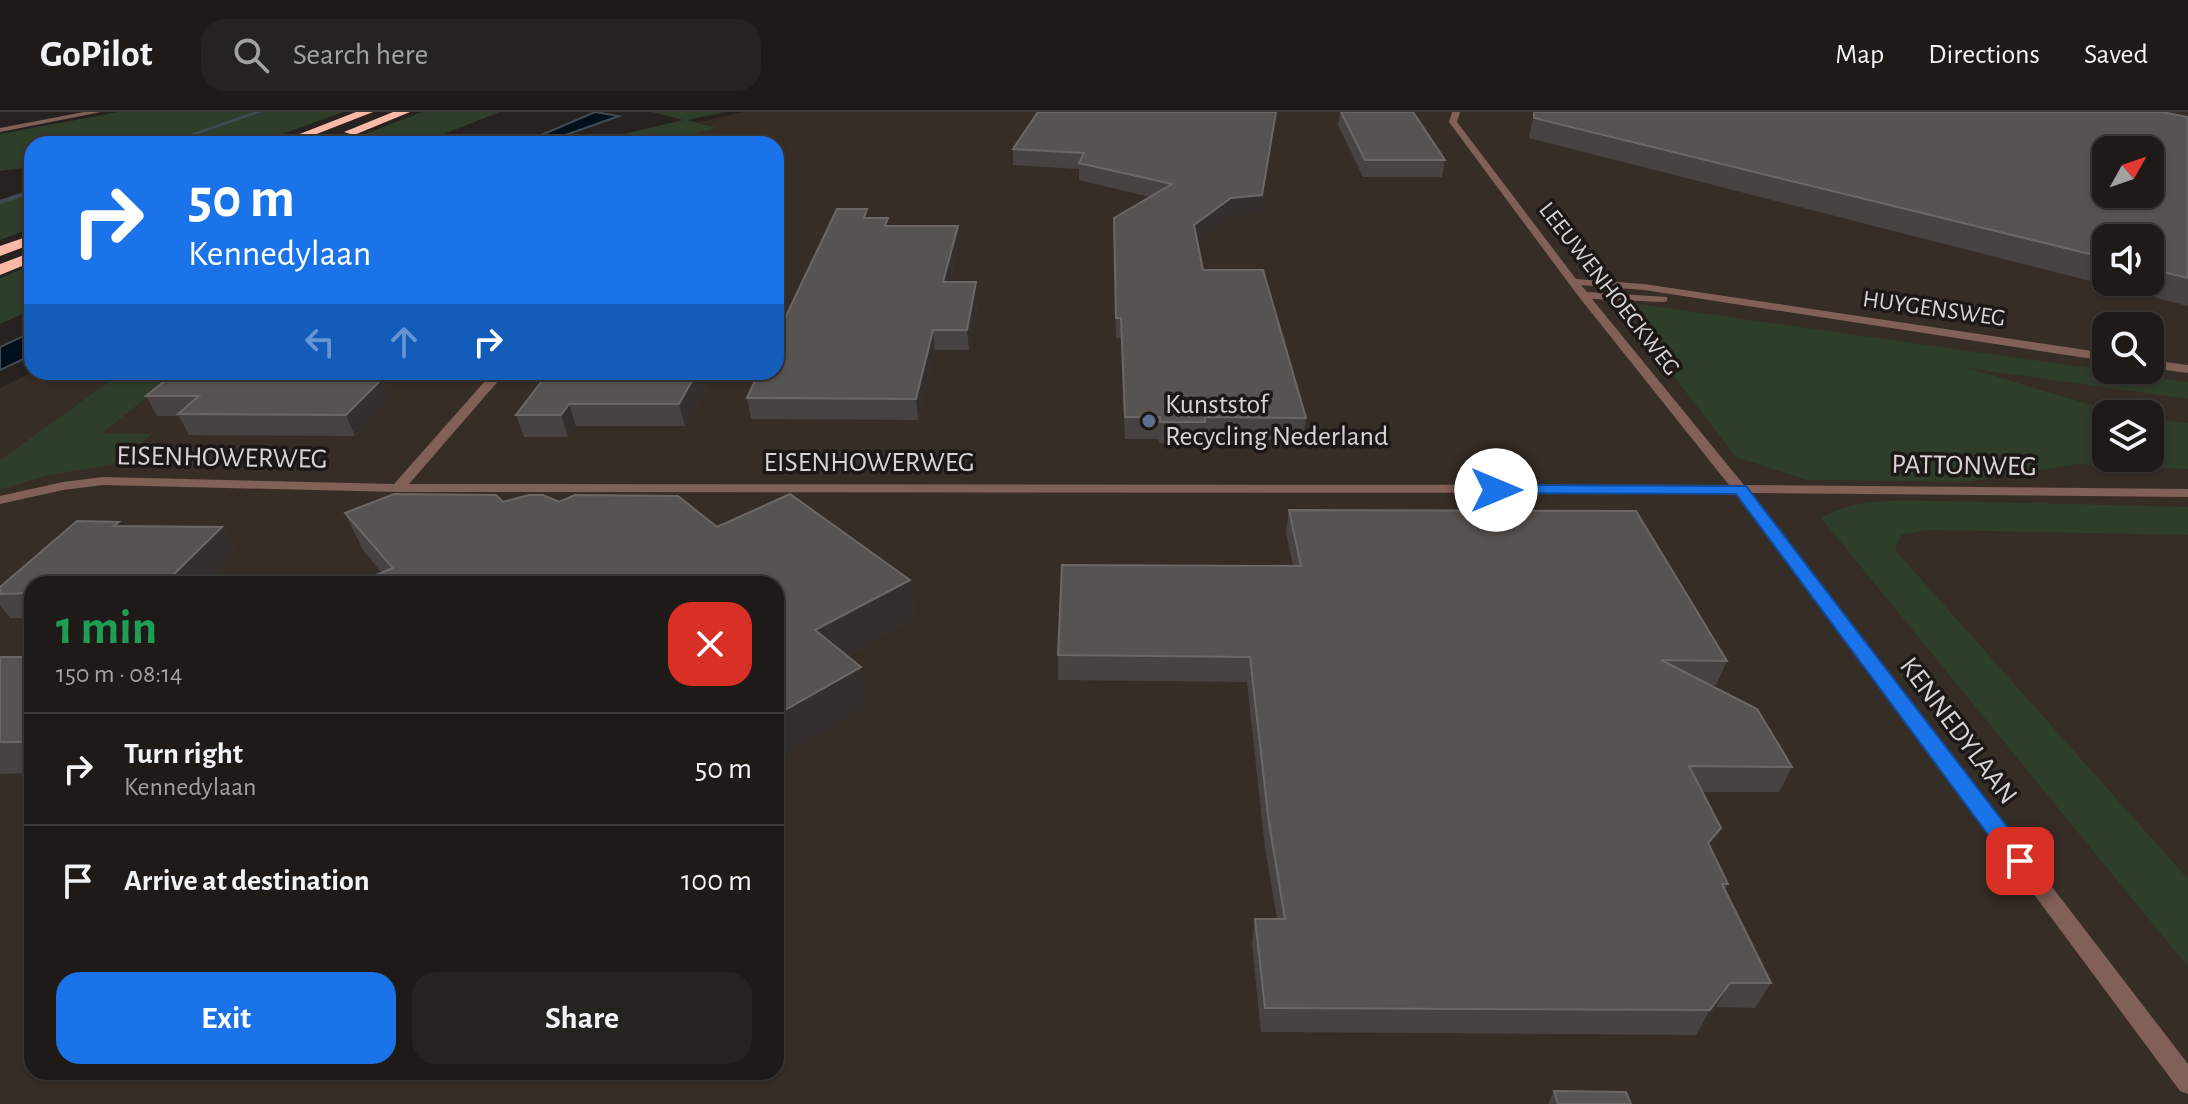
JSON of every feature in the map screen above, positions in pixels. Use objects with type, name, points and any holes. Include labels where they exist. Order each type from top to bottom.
[{"type":"highway","points":[[302,136],[367,112]]},
{"type":"highway","points":[[340,136],[404,112]]},
{"type":"highway","points":[[0,251],[24,242]]},
{"type":"highway","points":[[0,270],[24,260]]},
{"type":"street","points":[[0,130],[97,112]]},
{"type":"street","points":[[1441,112],[1456,113]]},
{"type":"street","name":"LEEUWENHOECKWEG","points":[[1456,113],[1453,122],[1573,282],[1740,489]]},
{"type":"street","name":"HUYGENSWEG","points":[[1573,282],[1619,283],[2092,355]]},
{"type":"street","name":"HUYGENSWEG","points":[[1583,295],[1756,305]]},
{"type":"street","points":[[2164,366],[2188,369]]},
{"type":"street","points":[[398,488],[493,380]]},
{"type":"street","name":"EISENHOWERWEG","points":[[0,500],[103,481],[398,488],[1740,489]]},
{"type":"street","name":"PATTONWEG","points":[[1740,489],[2188,493]]},
{"type":"street","name":"KENNEDYLAAN","points":[[1740,489],[2188,1083]]},
{"type":"shaded area","points":[[743,112],[2188,112],[2188,1104],[0,1104],[0,388],[24,376],[24,380],[784,380],[784,136],[641,136]]},
{"type":"green space","points":[[119,112],[343,112],[277,136],[24,136],[24,168],[0,171],[0,134]]},
{"type":"green space","points":[[422,112],[500,112],[438,136],[360,136]]},
{"type":"green space","points":[[652,112],[727,112],[687,120],[717,128],[684,136],[615,136],[683,120]]},
{"type":"green space","points":[[24,193],[24,231],[0,240],[0,201]]},
{"type":"green space","points":[[24,268],[24,314],[0,324],[0,278]]},
{"type":"green space","points":[[1631,303],[2092,368],[2092,384],[2164,384],[2164,379],[2188,382],[2188,399],[1968,368],[2092,405],[2092,465],[2078,464],[1966,482],[1807,480],[1736,457],[1648,343]]},
{"type":"green space","points":[[112,380],[169,380],[102,433],[152,434],[116,464],[48,475],[0,490],[0,460]]},
{"type":"green space","points":[[2164,420],[2188,423],[2188,469],[2164,468]]},
{"type":"green space","points":[[1948,501],[2188,507],[2188,535],[1928,530],[1901,535],[1895,550],[2188,879],[2188,967],[1821,518],[1867,503]]},
{"type":"water","points":[[595,112],[619,116],[563,136],[539,136]]},
{"type":"water","points":[[24,336],[24,359],[0,370],[0,347]]},
{"type":"building","points":[[1038,112],[1276,112],[1262,195],[1231,198],[1194,225],[1203,270],[1263,270],[1306,418],[1205,417],[1205,422],[1160,422],[1160,417],[1125,417],[1121,318],[1116,318],[1114,218],[1172,184],[1079,163],[1084,153],[1013,149]]},
{"type":"building","points":[[1341,112],[1413,112],[1445,160],[1365,160]]},
{"type":"building","points":[[1534,112],[2162,112],[2188,117],[2188,278],[2164,272],[2164,224],[2092,224],[2092,255],[1534,118]]},
{"type":"building","points":[[837,209],[867,209],[864,218],[888,218],[885,226],[958,226],[943,282],[976,282],[967,330],[933,330],[916,399],[747,398],[755,380],[784,380],[784,320]]},
{"type":"building","points":[[166,380],[381,380],[346,415],[178,414],[199,396],[146,396]]},
{"type":"building","points":[[543,380],[692,380],[679,404],[569,404],[561,415],[516,415]]},
{"type":"building","points":[[394,494],[496,495],[503,502],[529,495],[543,495],[559,502],[575,495],[678,496],[717,527],[790,494],[910,580],[815,630],[861,667],[784,710],[784,576],[374,576],[393,568],[345,513]]},
{"type":"building","points":[[1289,510],[1636,511],[1727,661],[1661,660],[1757,709],[1792,767],[1689,766],[1721,828],[1708,843],[1728,884],[1722,884],[1771,983],[1730,983],[1710,1010],[1265,1008],[1255,919],[1285,919],[1269,823],[1250,657],[1058,655],[1062,565],[1301,566]]},
{"type":"building","points":[[77,521],[119,522],[114,526],[222,527],[172,576],[24,576],[24,593],[0,594],[0,587]]},
{"type":"building","points":[[0,657],[24,657],[24,742],[0,742]]},
{"type":"building","points":[[1554,1091],[1626,1092],[1631,1104],[1558,1104]]},
{"type":"waterway","points":[[188,136],[259,112]]},
{"type":"waterway","points":[[0,202],[24,194]]},
{"type":"place","name":"Kunststof Recycling Nederland","points":[[1149,421]]},
{"type":"route","points":[[1496,490],[1740,489],[2020,861]]}]
